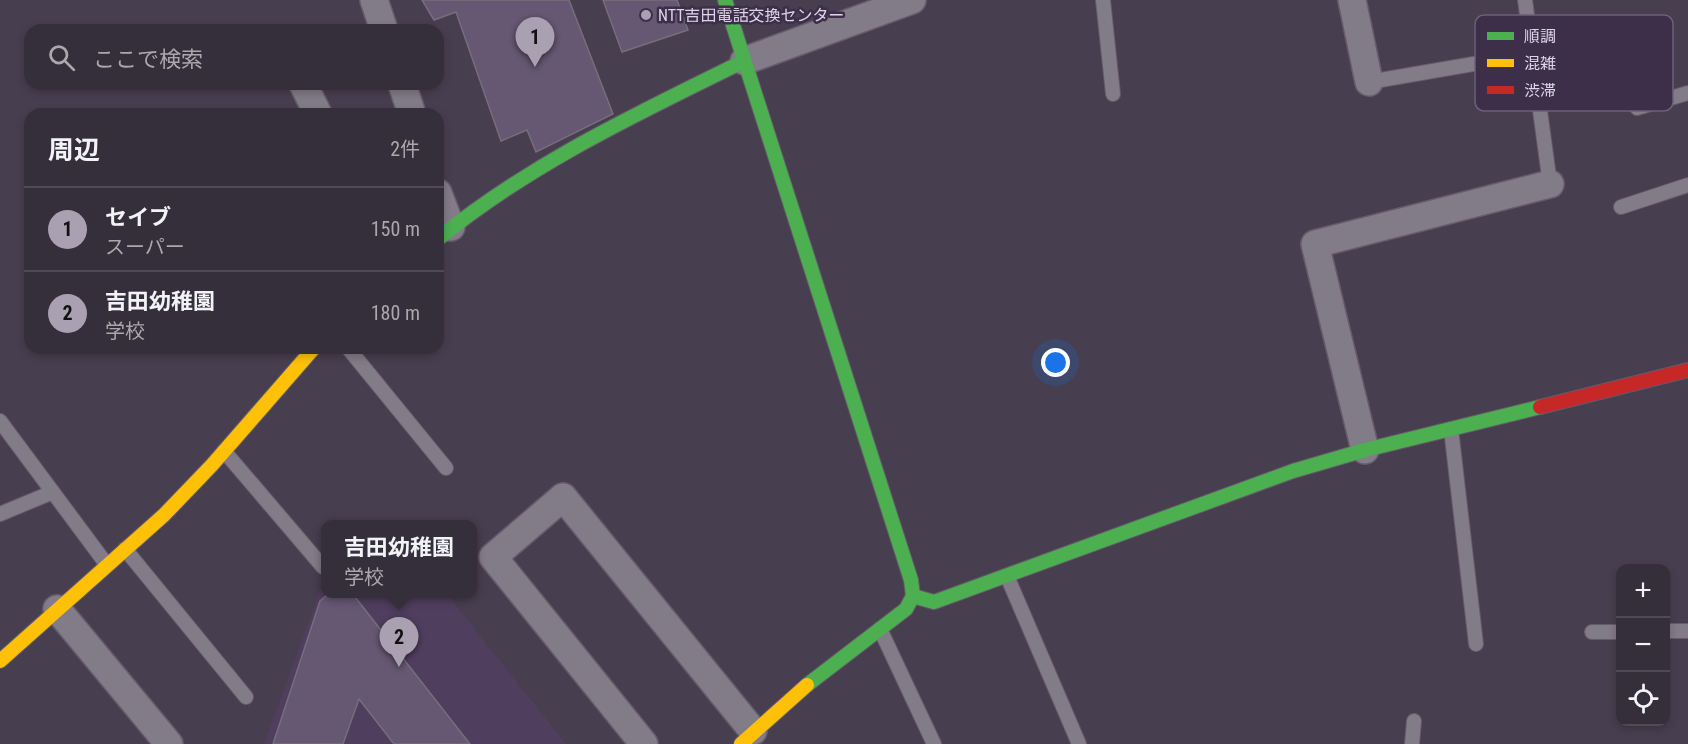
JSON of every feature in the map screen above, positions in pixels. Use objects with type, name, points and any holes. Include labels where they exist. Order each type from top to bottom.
[{"type":"street","points":[[374,0],[382,24]]},
{"type":"street","points":[[644,744],[494,557],[563,497],[747,738],[779,706],[906,609],[913,596],[911,580],[725,0]]},
{"type":"street","points":[[444,230],[496,194],[551,161],[744,61],[912,0]]},
{"type":"street","points":[[1352,0],[1369,82]]},
{"type":"street","points":[[306,90],[315,108]]},
{"type":"street","points":[[404,90],[410,108]]},
{"type":"street","points":[[1365,450],[1315,244],[1550,184]]},
{"type":"street","points":[[0,661],[164,514],[224,451],[309,354]]},
{"type":"street","points":[[913,596],[934,602],[1212,499],[1365,450],[1688,370]]},
{"type":"street","points":[[57,609],[169,744]]},
{"type":"lane","points":[[1103,0],[1113,94]]},
{"type":"lane","points":[[1525,0],[1527,15]]},
{"type":"lane","points":[[1369,82],[1475,64]]},
{"type":"lane","points":[[1673,97],[1688,93]]},
{"type":"lane","points":[[1539,111],[1550,184]]},
{"type":"lane","points":[[1621,207],[1688,185]]},
{"type":"lane","points":[[353,354],[446,468]]},
{"type":"lane","points":[[0,421],[107,565]]},
{"type":"lane","points":[[1451,429],[1476,644]]},
{"type":"lane","points":[[224,451],[321,565]]},
{"type":"lane","points":[[0,514],[53,492]]},
{"type":"lane","points":[[125,549],[246,697]]},
{"type":"lane","points":[[1006,576],[1079,744]]},
{"type":"lane","points":[[880,629],[934,744]]},
{"type":"lane","points":[[1670,631],[1688,631]]},
{"type":"lane","points":[[1592,632],[1616,632]]},
{"type":"lane","points":[[1412,744],[1414,721]]},
{"type":"shaded area","points":[[320,591],[321,598],[450,598],[566,744],[264,744]]},
{"type":"building","points":[[422,0],[569,0],[613,114],[536,152],[527,130],[501,141],[456,12],[434,20]]},
{"type":"building","name":"NTT吉田電話交換センター","points":[[603,0],[677,0],[688,30],[622,52]]},
{"type":"building","points":[[323,598],[356,598],[470,744],[394,744],[359,699],[343,744],[273,744],[320,601]]},
{"type":"traffic: fast","points":[[725,0],[911,580],[913,596],[906,609],[807,685]]},
{"type":"traffic: fast","points":[[444,234],[473,212],[547,163],[744,61]]},
{"type":"traffic: fast","points":[[913,596],[934,602],[1293,471],[1365,450],[1540,407]]},
{"type":"traffic: slow","points":[[0,661],[164,515],[212,465],[309,354]]},
{"type":"traffic: slow","points":[[741,744],[807,685]]},
{"type":"traffic: jam","points":[[1540,407],[1688,370]]},
{"type":"place","name":"NTT吉田電話交換センター","points":[[646,15]]},
{"type":"place","name":"セイブ","points":[[535,67]]},
{"type":"place","name":"吉田幼稚園","points":[[399,667]]}]
